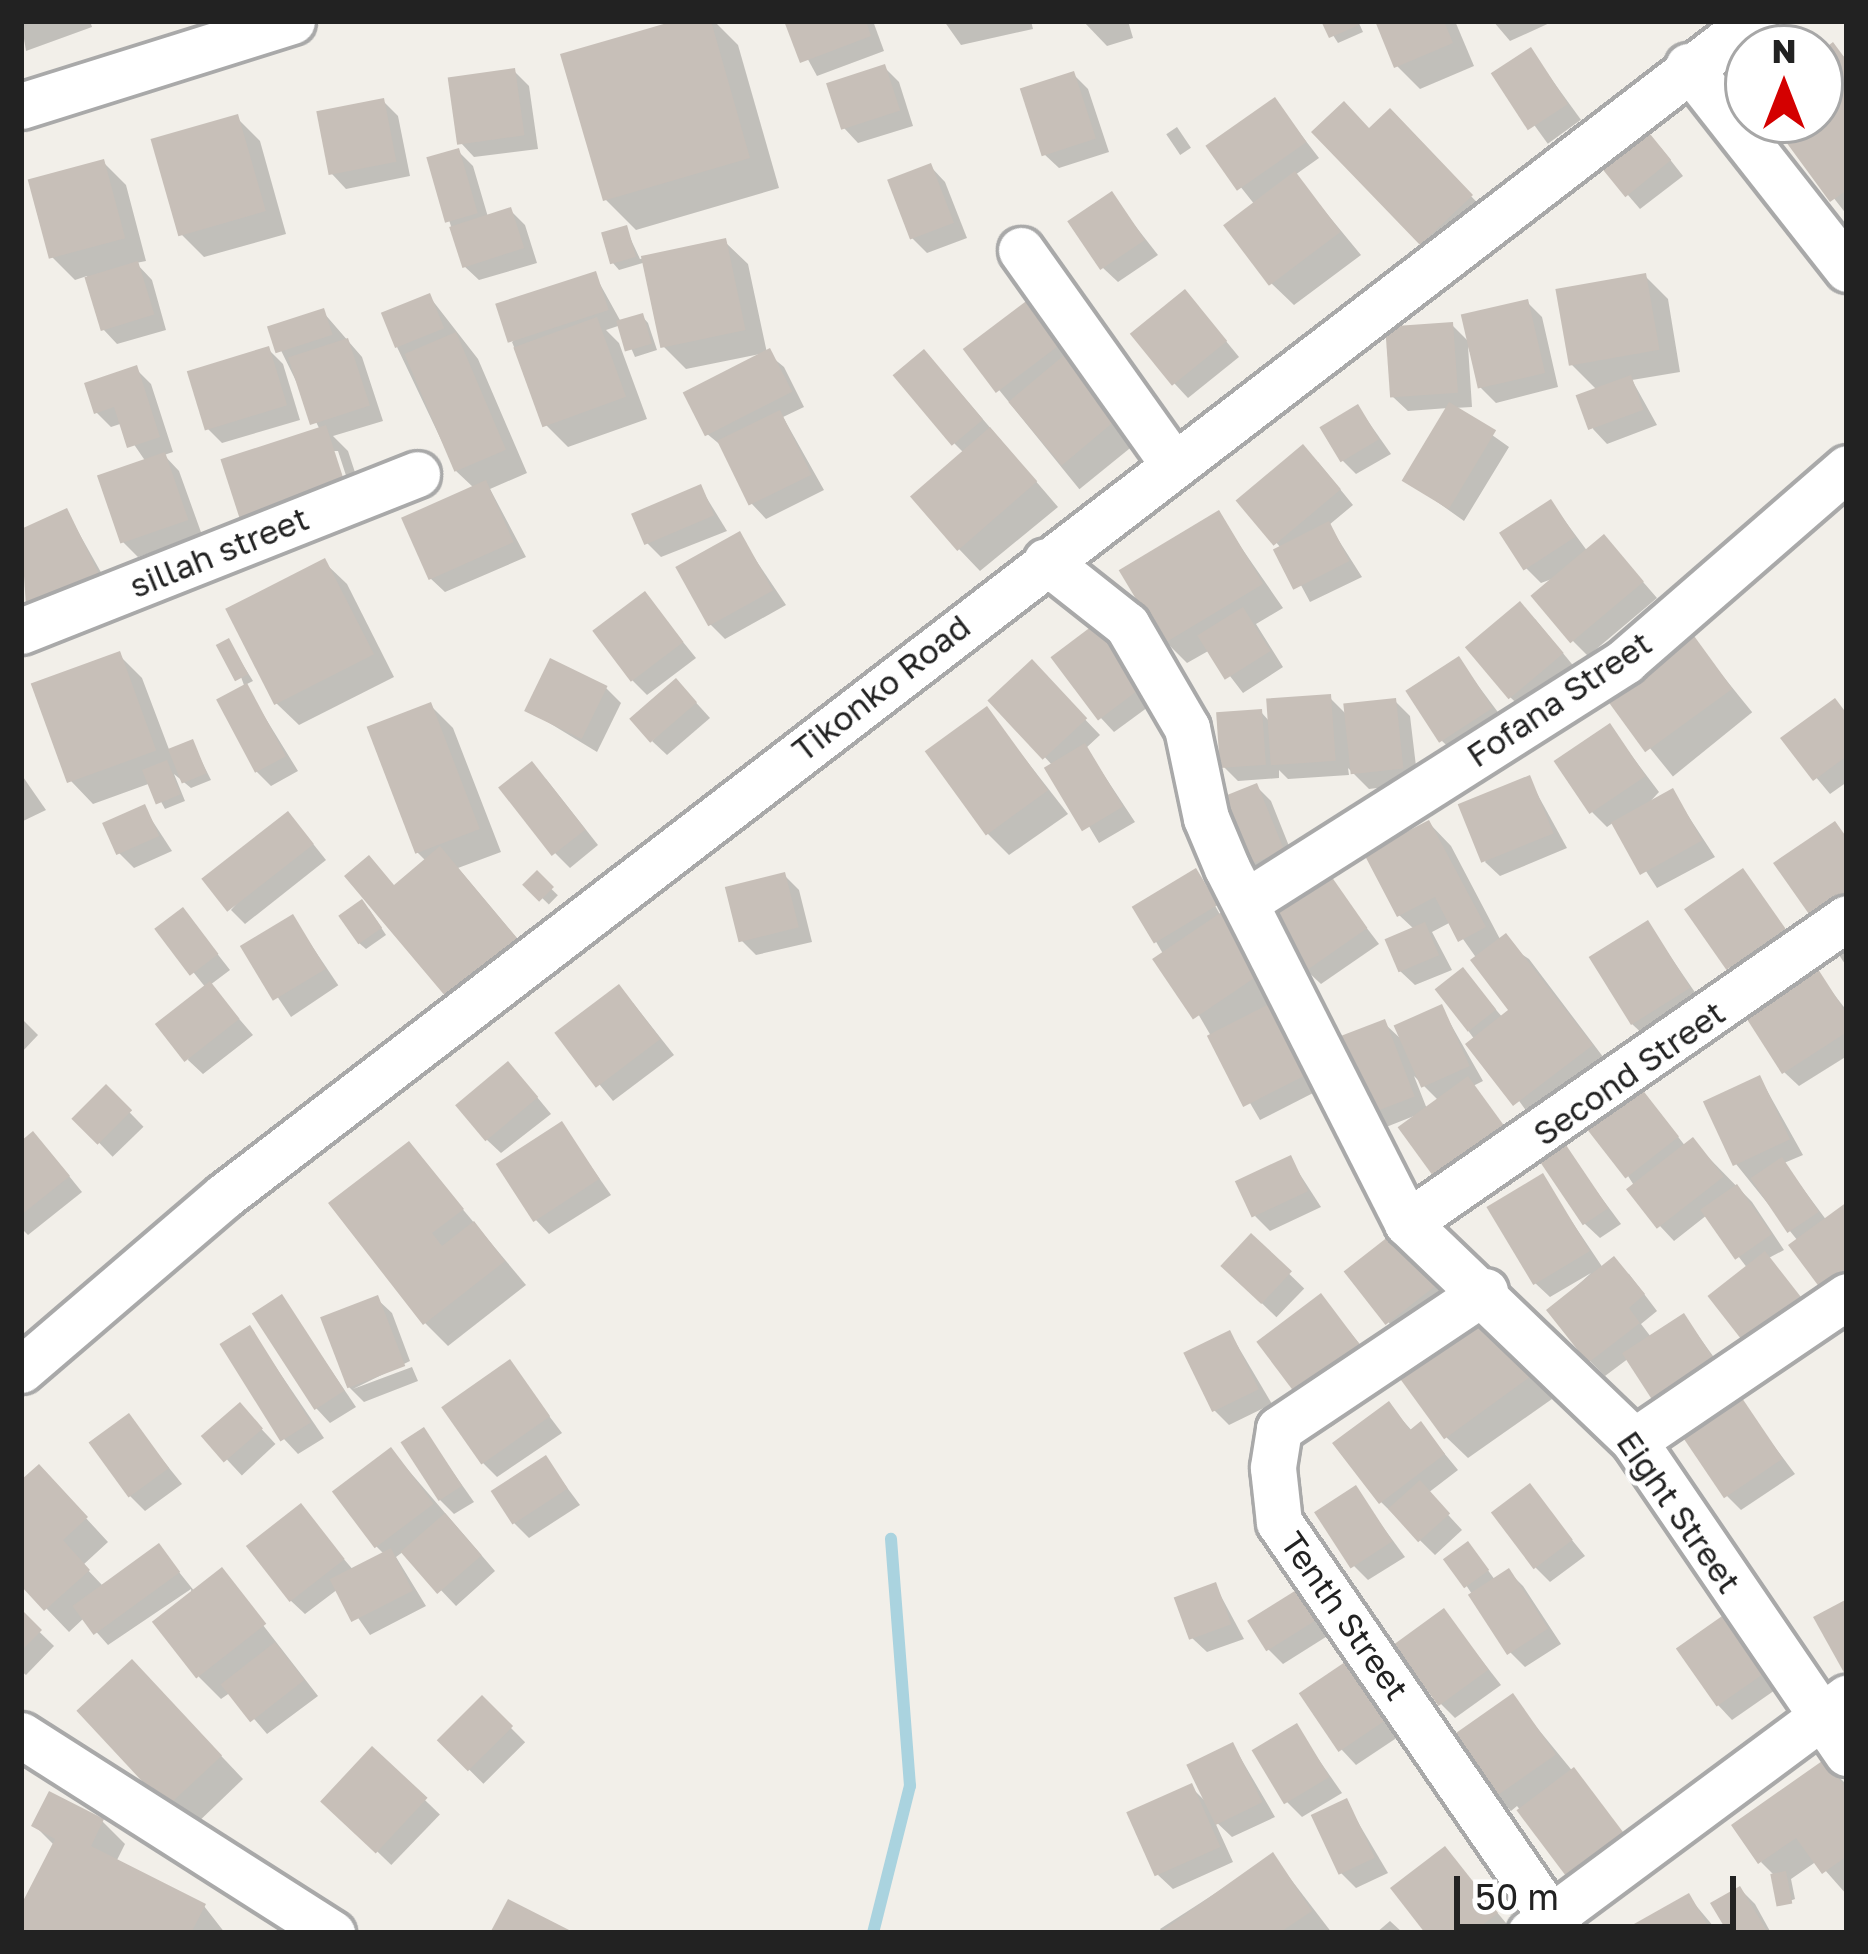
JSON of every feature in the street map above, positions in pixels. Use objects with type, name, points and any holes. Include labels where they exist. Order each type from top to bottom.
[{"type":"street","points":[[21,106],[292,21]]},
{"type":"street","name":"Tikonko Road","points":[[21,1370],[224,1196],[1688,66],[1753,21]]},
{"type":"street","points":[[1688,66],[1847,269]]},
{"type":"street","points":[[1021,250],[1173,464]]},
{"type":"street","name":"Fofana Street","points":[[1249,900],[1625,661],[1847,468]]},
{"type":"street","name":"sillah street","points":[[21,631],[417,474]]},
{"type":"street","points":[[1046,561],[1126,625],[1187,728],[1206,818],[1407,1223]]},
{"type":"street","name":"Second Street","points":[[1407,1223],[1847,918]]},
{"type":"street","name":"Eight Street","points":[[1407,1223],[1485,1291],[1634,1441],[1834,1707],[1847,1754]]},
{"type":"street","name":"Tenth Street","points":[[1485,1291],[1280,1429],[1273,1468],[1280,1522],[1548,1927]]},
{"type":"street","points":[[1634,1441],[1847,1296]]},
{"type":"street","points":[[1548,1927],[1834,1707]]},
{"type":"street","points":[[21,1735],[332,1933]]},
{"type":"building","points":[[674,21],[711,21],[750,158],[603,201],[560,54]]},
{"type":"building","points":[[784,21],[866,21],[871,36],[800,63]]},
{"type":"building","points":[[1321,21],[1357,21],[1359,25],[1329,38]]},
{"type":"building","points":[[1375,21],[1444,21],[1453,43],[1394,68]]},
{"type":"building","points":[[1531,47],[1568,104],[1528,130],[1491,73]]},
{"type":"building","points":[[1844,57],[1847,190],[1830,202],[1788,144],[1844,144]]},
{"type":"building","points":[[885,64],[900,111],[841,130],[826,83]]},
{"type":"building","points":[[515,68],[524,135],[457,145],[448,77]]},
{"type":"building","points":[[1074,71],[1096,139],[1042,156],[1020,89]]},
{"type":"building","points":[[1275,97],[1307,142],[1237,191],[1205,146]]},
{"type":"building","points":[[384,98],[396,162],[329,175],[316,111]]},
{"type":"building","points":[[1344,101],[1369,128],[1390,108],[1473,195],[1420,245],[1311,132]]},
{"type":"building","points":[[238,114],[266,211],[178,236],[151,139]]},
{"type":"building","points":[[1646,129],[1671,160],[1625,197],[1600,166]]},
{"type":"building","points":[[459,148],[478,213],[445,223],[426,157]]},
{"type":"building","points":[[104,159],[125,238],[49,259],[28,179]]},
{"type":"building","points":[[931,163],[954,223],[910,240],[887,180]]},
{"type":"building","points":[[1295,171],[1341,232],[1269,286],[1223,225]]},
{"type":"building","points":[[1112,191],[1145,240],[1100,270],[1067,221]]},
{"type":"building","points":[[511,207],[524,248],[462,268],[449,227]]},
{"type":"building","points":[[627,225],[636,257],[610,264],[601,232]]},
{"type":"building","points":[[726,238],[746,330],[660,348],[641,256]]},
{"type":"building","points":[[138,261],[154,315],[101,331],[84,277]]},
{"type":"building","points":[[596,271],[609,310],[508,343],[495,304]]},
{"type":"building","points":[[1646,273],[1660,350],[1569,366],[1555,289]]},
{"type":"building","points":[[1185,289],[1227,341],[1172,386],[1130,334]]},
{"type":"building","points":[[430,293],[444,328],[395,348],[381,313]]},
{"type":"building","points":[[1037,293],[1070,337],[996,393],[963,349]]},
{"type":"building","points":[[1528,299],[1545,373],[1478,389],[1461,315]]},
{"type":"building","points":[[324,308],[333,335],[276,353],[267,327]]},
{"type":"building","points":[[643,313],[652,344],[625,351],[616,321]]},
{"type":"building","points":[[597,317],[626,397],[542,427],[513,347]]},
{"type":"building","points":[[1453,322],[1458,393],[1390,398],[1385,327]]},
{"type":"building","points":[[456,332],[506,450],[454,472],[404,354]]},
{"type":"building","points":[[348,338],[370,406],[310,425],[288,357]]},
{"type":"building","points":[[269,346],[287,405],[205,430],[187,371]]},
{"type":"building","points":[[1075,346],[1128,410],[1062,466],[1008,402]]},
{"type":"building","points":[[770,348],[792,392],[705,436],[683,392]]},
{"type":"building","points":[[924,349],[983,419],[952,446],[893,375]]},
{"type":"building","points":[[137,365],[160,437],[127,448],[114,407],[94,414],[84,383]]},
{"type":"building","points":[[1631,375],[1644,410],[1588,430],[1576,395]]},
{"type":"building","points":[[1449,402],[1496,430],[1449,509],[1402,481]]},
{"type":"building","points":[[1358,404],[1379,439],[1341,462],[1319,427]]},
{"type":"building","points":[[780,410],[812,475],[749,505],[717,441]]},
{"type":"building","points":[[326,425],[348,493],[242,527],[220,459]]},
{"type":"building","points":[[990,427],[1037,481],[957,551],[910,497]]},
{"type":"building","points":[[1303,444],[1341,489],[1274,546],[1236,501]]},
{"type":"building","points":[[165,452],[188,520],[120,544],[97,475]]},
{"type":"building","points":[[486,480],[514,542],[429,580],[401,518]]},
{"type":"building","points":[[701,484],[714,515],[644,545],[631,514]]},
{"type":"building","points":[[1551,499],[1576,537],[1524,571],[1499,533]]},
{"type":"building","points":[[67,508],[99,574],[26,607],[21,529]]},
{"type":"building","points":[[1219,510],[1263,584],[1163,644],[1119,570]]},
{"type":"building","points":[[1329,521],[1349,561],[1293,590],[1273,550]]},
{"type":"building","points":[[740,531],[773,590],[708,626],[675,567]]},
{"type":"building","points":[[1604,534],[1644,581],[1570,643],[1530,596]]},
{"type":"building","points":[[325,558],[374,654],[274,705],[225,609]]},
{"type":"building","points":[[645,591],[684,642],[631,682],[592,631]]},
{"type":"building","points":[[1520,601],[1564,653],[1509,699],[1465,647]]},
{"type":"building","points":[[1243,607],[1271,651],[1225,680],[1197,636]]},
{"type":"building","points":[[1100,620],[1148,683],[1098,720],[1050,657]]},
{"type":"building","points":[[1689,629],[1732,689],[1645,752],[1602,692]]},
{"type":"building","points":[[229,638],[248,674],[235,681],[216,645]]},
{"type":"building","points":[[120,651],[156,751],[67,783],[31,683]]},
{"type":"building","points":[[1459,656],[1493,708],[1439,743],[1405,691]]},
{"type":"building","points":[[550,658],[608,686],[582,739],[524,711]]},
{"type":"building","points":[[1032,659],[1087,718],[1043,760],[987,701]]},
{"type":"building","points":[[676,678],[697,702],[650,743],[629,719]]},
{"type":"building","points":[[247,683],[286,756],[255,773],[216,699]]},
{"type":"building","points":[[1331,694],[1336,761],[1271,765],[1266,699]]},
{"type":"building","points":[[1396,698],[1403,769],[1351,774],[1343,704]]},
{"type":"building","points":[[1835,698],[1847,714],[1847,756],[1813,781],[1780,738]]},
{"type":"building","points":[[431,702],[480,829],[415,854],[367,727]]},
{"type":"building","points":[[987,706],[1048,790],[986,835],[925,751]]},
{"type":"building","points":[[1262,709],[1266,765],[1220,768],[1216,712]]},
{"type":"building","points":[[1610,723],[1646,776],[1589,814],[1554,761]]},
{"type":"building","points":[[193,739],[207,773],[182,783],[168,749]]},
{"type":"building","points":[[1085,743],[1123,806],[1082,831],[1044,768]]},
{"type":"building","points":[[167,760],[181,794],[156,804],[142,770]]},
{"type":"building","points":[[532,761],[586,830],[552,856],[498,787]]},
{"type":"building","points":[[1530,775],[1554,833],[1481,863],[1458,804]]},
{"type":"building","points":[[1257,783],[1284,851],[1237,870],[1210,802]]},
{"type":"building","points":[[1673,788],[1702,840],[1640,875],[1611,822]]},
{"type":"building","points":[[145,804],[159,836],[116,855],[102,823]]},
{"type":"building","points":[[288,811],[314,844],[227,912],[201,879]]},
{"type":"building","points":[[1429,820],[1486,927],[1458,942],[1435,897],[1397,917],[1364,854]]},
{"type":"building","points":[[1835,821],[1847,838],[1847,893],[1811,917],[1773,863]]},
{"type":"building","points":[[440,846],[517,938],[446,997],[344,876],[369,855],[394,885]]},
{"type":"building","points":[[1196,868],[1218,905],[1154,943],[1132,907]]},
{"type":"building","points":[[1743,868],[1785,929],[1726,970],[1684,909]]},
{"type":"building","points":[[537,870],[554,887],[539,902],[522,885]]},
{"type":"building","points":[[785,872],[799,927],[739,942],[725,887]]},
{"type":"building","points":[[1329,873],[1367,928],[1304,972],[1266,917]]},
{"type":"building","points":[[362,899],[382,928],[358,944],[338,916]]},
{"type":"building","points":[[1235,903],[1276,964],[1193,1019],[1152,959]]},
{"type":"building","points":[[183,907],[219,954],[190,976],[154,929]]},
{"type":"building","points":[[293,914],[326,969],[273,1001],[240,946]]},
{"type":"building","points":[[1648,920],[1690,988],[1631,1025],[1589,957]]},
{"type":"building","points":[[1425,922],[1439,955],[1399,972],[1384,939]]},
{"type":"building","points":[[1506,933],[1593,1045],[1513,1106],[1465,1044],[1508,1010],[1470,960]]},
{"type":"building","points":[[1816,966],[1847,1014],[1847,1032],[1782,1074],[1743,1013]]},
{"type":"building","points":[[1463,967],[1496,1010],[1468,1032],[1435,989]]},
{"type":"building","points":[[210,981],[240,1019],[184,1062],[155,1024]]},
{"type":"building","points":[[619,984],[661,1039],[596,1088],[554,1033]]},
{"type":"building","points":[[1271,1003],[1307,1074],[1243,1107],[1207,1036]]},
{"type":"building","points":[[1442,1004],[1470,1066],[1421,1088],[1394,1026]]},
{"type":"building","points":[[1385,1019],[1415,1096],[1359,1118],[1329,1041]]},
{"type":"building","points":[[508,1061],[538,1097],[485,1141],[455,1105]]},
{"type":"building","points":[[1760,1075],[1790,1139],[1733,1166],[1703,1102]]},
{"type":"building","points":[[1468,1076],[1503,1125],[1433,1176],[1398,1127]]},
{"type":"building","points":[[1634,1079],[1679,1137],[1625,1178],[1580,1121]]},
{"type":"building","points":[[106,1084],[132,1110],[98,1145],[71,1119]]},
{"type":"building","points":[[562,1121],[600,1179],[533,1222],[496,1164]]},
{"type":"building","points":[[33,1131],[70,1176],[21,1215],[21,1141]]},
{"type":"building","points":[[1693,1137],[1724,1176],[1657,1229],[1626,1189]]},
{"type":"building","points":[[409,1141],[464,1209],[432,1233],[442,1246],[474,1221],[505,1261],[423,1325],[328,1203]]},
{"type":"building","points":[[1566,1145],[1608,1208],[1583,1225],[1540,1162]]},
{"type":"building","points":[[1291,1155],[1308,1191],[1252,1217],[1235,1181]]},
{"type":"building","points":[[1782,1157],[1819,1212],[1787,1233],[1750,1178]]},
{"type":"building","points":[[1543,1173],[1590,1251],[1533,1285],[1486,1207]]},
{"type":"building","points":[[1737,1184],[1772,1234],[1735,1260],[1700,1210]]},
{"type":"building","points":[[1847,1202],[1847,1282],[1826,1296],[1788,1245]]},
{"type":"building","points":[[1398,1229],[1440,1283],[1385,1325],[1344,1271]]},
{"type":"building","points":[[1251,1233],[1292,1271],[1261,1304],[1220,1266]]},
{"type":"building","points":[[1765,1251],[1805,1302],[1747,1347],[1707,1296]]},
{"type":"building","points":[[1614,1256],[1645,1294],[1629,1308],[1640,1323],[1588,1363],[1546,1310]]},
{"type":"building","points":[[1321,1293],[1370,1358],[1305,1406],[1256,1342]]},
{"type":"building","points":[[282,1294],[345,1390],[314,1410],[252,1314]]},
{"type":"building","points":[[378,1295],[405,1366],[347,1388],[320,1317]]},
{"type":"building","points":[[1487,1313],[1532,1375],[1444,1439],[1399,1377]]},
{"type":"building","points":[[1684,1313],[1721,1370],[1659,1410],[1622,1353]]},
{"type":"building","points":[[250,1325],[311,1423],[280,1442],[219,1344]]},
{"type":"building","points":[[1230,1330],[1259,1389],[1212,1412],[1183,1353]]},
{"type":"building","points":[[510,1359],[550,1416],[481,1465],[441,1407]]},
{"type":"building","points":[[1742,1398],[1783,1459],[1724,1498],[1683,1438]]},
{"type":"building","points":[[1389,1401],[1410,1430],[1421,1421],[1445,1454],[1379,1504],[1332,1443]]},
{"type":"building","points":[[240,1402],[263,1428],[224,1463],[201,1436]]},
{"type":"building","points":[[129,1413],[169,1468],[129,1497],[89,1442]]},
{"type":"building","points":[[424,1427],[462,1486],[439,1501],[401,1442]]},
{"type":"building","points":[[391,1447],[434,1504],[375,1548],[332,1492]]},
{"type":"building","points":[[546,1455],[568,1489],[512,1524],[491,1491]]},
{"type":"building","points":[[39,1464],[88,1517],[63,1540],[90,1570],[44,1611],[21,1586],[21,1480]]},
{"type":"building","points":[[1420,1480],[1450,1513],[1418,1542],[1388,1509]]},
{"type":"building","points":[[1530,1483],[1573,1540],[1534,1569],[1491,1512]]},
{"type":"building","points":[[1356,1485],[1392,1541],[1351,1568],[1314,1512]]},
{"type":"building","points":[[301,1503],[345,1559],[290,1602],[246,1546]]},
{"type":"building","points":[[445,1513],[482,1555],[437,1594],[400,1552]]},
{"type":"building","points":[[1468,1541],[1489,1570],[1464,1588],[1443,1559]]},
{"type":"building","points":[[159,1543],[180,1572],[94,1635],[72,1606]]},
{"type":"building","points":[[391,1548],[413,1591],[351,1622],[330,1579]]},
{"type":"building","points":[[222,1567],[266,1624],[196,1679],[152,1622]]},
{"type":"building","points":[[1509,1568],[1548,1628],[1507,1655],[1468,1595]]},
{"type":"building","points":[[1216,1582],[1231,1624],[1189,1640],[1174,1597]]},
{"type":"building","points":[[1298,1589],[1317,1620],[1266,1651],[1247,1621]]},
{"type":"building","points":[[1847,1599],[1847,1678],[1813,1617]]},
{"type":"building","points":[[1444,1608],[1489,1669],[1439,1706],[1394,1644]]},
{"type":"building","points":[[21,1609],[42,1630],[21,1651]]},
{"type":"building","points":[[1725,1614],[1766,1672],[1717,1707],[1676,1648]]},
{"type":"building","points":[[275,1642],[305,1680],[250,1722],[221,1684]]},
{"type":"building","points":[[1351,1658],[1391,1717],[1338,1752],[1299,1693]]},
{"type":"building","points":[[132,1659],[222,1756],[166,1807],[76,1711]]},
{"type":"building","points":[[1513,1693],[1556,1754],[1493,1799],[1450,1737]]},
{"type":"building","points":[[482,1695],[513,1726],[468,1771],[437,1740]]},
{"type":"building","points":[[1297,1723],[1329,1777],[1284,1804],[1252,1750]]},
{"type":"building","points":[[1233,1742],[1262,1802],[1216,1825],[1186,1765]]},
{"type":"building","points":[[372,1746],[428,1798],[376,1853],[320,1802]]},
{"type":"building","points":[[1825,1759],[1847,1790],[1847,1856],[1822,1874],[1796,1838],[1758,1864],[1731,1825]]},
{"type":"building","points":[[1574,1767],[1625,1834],[1567,1877],[1516,1810]]},
{"type":"building","points":[[1192,1783],[1220,1847],[1155,1876],[1126,1812]]},
{"type":"building","points":[[49,1791],[104,1819],[91,1846],[206,1904],[191,1933],[21,1931],[21,1905],[55,1839],[31,1826]]},
{"type":"building","points":[[1347,1798],[1375,1858],[1339,1875],[1311,1815]]},
{"type":"building","points":[[1445,1846],[1498,1913],[1472,1933],[1425,1933],[1390,1888]]},
{"type":"building","points":[[1273,1852],[1312,1911],[1279,1933],[1159,1933]]},
{"type":"building","points":[[1786,1871],[1792,1903],[1777,1906],[1770,1874]]},
{"type":"building","points":[[1740,1886],[1764,1933],[1728,1933],[1710,1903]]},
{"type":"building","points":[[1689,1893],[1712,1933],[1618,1933]]},
{"type":"building","points":[[508,1899],[575,1933],[490,1933]]},
{"type":"waterway","points":[[873,1933],[910,1786],[891,1539]]}]
